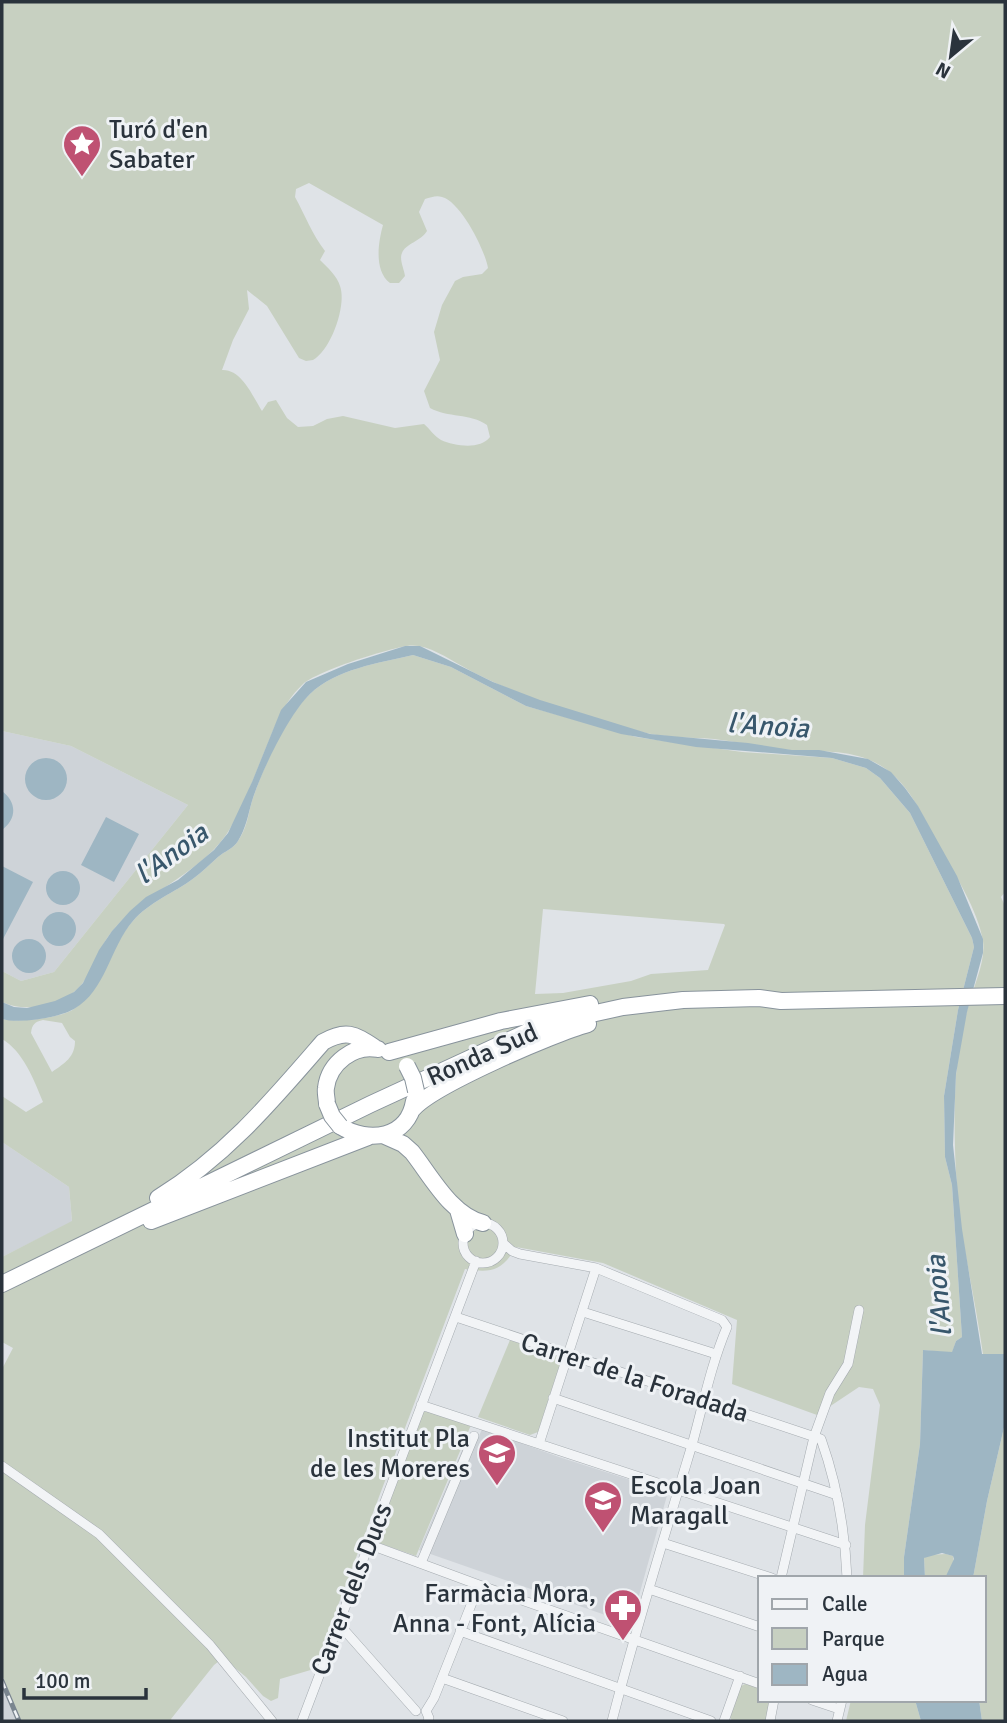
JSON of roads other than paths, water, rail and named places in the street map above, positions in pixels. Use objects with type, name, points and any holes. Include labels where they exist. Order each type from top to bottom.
[{"type":"highway","points":[[483,1223],[472,1220],[458,1210],[403,1144],[385,1136],[357,1135],[340,1126],[327,1104],[326,1087],[333,1067],[342,1058],[357,1050],[382,1050],[501,1021],[578,1006],[700,992],[759,998]]},
{"type":"highway","name":"Ronda Sud","points":[[2,1284],[371,1104],[525,1033],[573,1018],[623,1007],[683,1000],[759,998],[781,1001],[1005,996]]},
{"type":"highway","points":[[385,1136],[409,1117],[426,1096],[530,1046],[576,1028],[625,1014],[759,998]]},
{"type":"highway","points":[[92,1240],[109,1224],[168,1192],[220,1154],[269,1104],[323,1042],[333,1036],[358,1036],[407,1066],[416,1091],[409,1117],[407,1141],[412,1152]]},
{"type":"highway","points":[[92,1240],[122,1232],[368,1137]]},
{"type":"highway","points":[[458,1210],[465,1234]]},
{"type":"street","points":[[503,1243],[499,1255],[489,1262],[476,1261],[466,1253],[464,1247],[465,1234],[472,1226],[489,1224],[499,1231],[503,1243],[512,1251],[596,1268],[722,1320],[727,1327],[716,1354],[692,1445],[633,1638],[612,1721]]},
{"type":"street","name":"Carrer dels Ducs","points":[[302,1721],[476,1261]]},
{"type":"street","points":[[539,1444],[596,1268]]},
{"type":"street","points":[[781,1576],[814,1437],[830,1392],[848,1364],[859,1310]]},
{"type":"street","points":[[583,1312],[716,1354]]},
{"type":"street","name":"Carrer de la Foradada","points":[[456,1317],[814,1437]]},
{"type":"street","points":[[553,1398],[837,1495]]},
{"type":"street","points":[[421,1405],[846,1545]]},
{"type":"street","points":[[421,1563],[474,1436]]},
{"type":"street","points":[[814,1437],[821,1439],[833,1471],[846,1545],[847,1576]]},
{"type":"street","points":[[2,1466],[99,1534],[210,1645],[272,1721]]},
{"type":"street","points":[[663,1543],[766,1576]]},
{"type":"street","points":[[368,1544],[479,1586],[758,1683]]},
{"type":"street","points":[[427,1716],[479,1586]]},
{"type":"street","points":[[649,1589],[758,1626]]},
{"type":"street","points":[[338,1623],[415,1711]]},
{"type":"street","points":[[460,1631],[711,1721]]},
{"type":"street","points":[[724,1721],[740,1676]]},
{"type":"street","points":[[442,1678],[563,1721]]},
{"type":"street","points":[[769,1721],[774,1702]]},
{"type":"street","points":[[837,1721],[841,1704]]},
{"type":"street","points":[[415,1711],[422,1709],[427,1716]]},
{"type":"street","points":[[411,1721],[415,1711]]},
{"type":"water","points":[[405,646],[420,646],[493,682],[540,700],[650,734],[792,750],[819,750],[868,759],[891,772],[918,806],[957,876],[983,939],[983,953],[967,1012],[956,1074],[953,1145],[962,1229],[982,1354],[1005,1354],[1005,1423],[973,1576],[946,1576],[954,1559],[953,1556],[942,1553],[924,1558],[925,1576],[904,1576],[904,1557],[920,1444],[923,1350],[952,1352],[956,1341],[962,1337],[952,1185],[945,1157],[944,1096],[958,1010],[974,947],[910,813],[880,778],[866,768],[832,758],[696,747],[621,734],[526,706],[451,667],[413,655],[358,668],[320,685],[302,703],[269,760],[238,841],[194,878],[139,914],[125,932],[101,980],[85,1001],[74,1009],[49,1017],[18,1021],[2,1019],[2,1002],[27,1008],[55,1001],[74,992],[83,983],[112,931],[130,911],[146,897],[178,880],[214,850],[228,833],[281,710],[306,682],[348,664]]},
{"type":"water","points":[[46,758],[61,764],[67,779],[61,794],[46,800],[31,794],[25,779],[31,764]]},
{"type":"water","points":[[2,791],[13,805],[13,816],[2,830]]},
{"type":"water","points":[[106,817],[139,834],[114,882],[81,865]]},
{"type":"water","points":[[2,866],[33,882],[2,941]]},
{"type":"water","points":[[63,871],[75,876],[80,888],[75,900],[63,905],[51,900],[46,888],[51,876]]},
{"type":"water","points":[[59,912],[71,917],[76,929],[71,941],[59,946],[47,941],[42,929],[47,917]]},
{"type":"water","points":[[29,939],[41,944],[46,956],[41,968],[29,973],[17,968],[12,956],[17,944]]},
{"type":"water","points":[[916,1702],[979,1702],[982,1721],[921,1721]]},
{"type":"railway","points":[[2,1681],[19,1721]]},
{"type":"place","name":"Turó d'en Sabater","points":[[82,178]]},
{"type":"place","name":"Institut Pla de les Moreres","points":[[497,1487]]},
{"type":"place","name":"Escola Joan Maragall","points":[[603,1534]]},
{"type":"place","name":"Farmàcia Mora, Anna - Font, Alícia","points":[[623,1642]]},
{"type":"water label","name":"l'Anoia","points":[[768,725]]},
{"type":"water label","name":"l'Anoia","points":[[171,853]]},
{"type":"water label","name":"l'Anoia","points":[[938,1296]]}]
